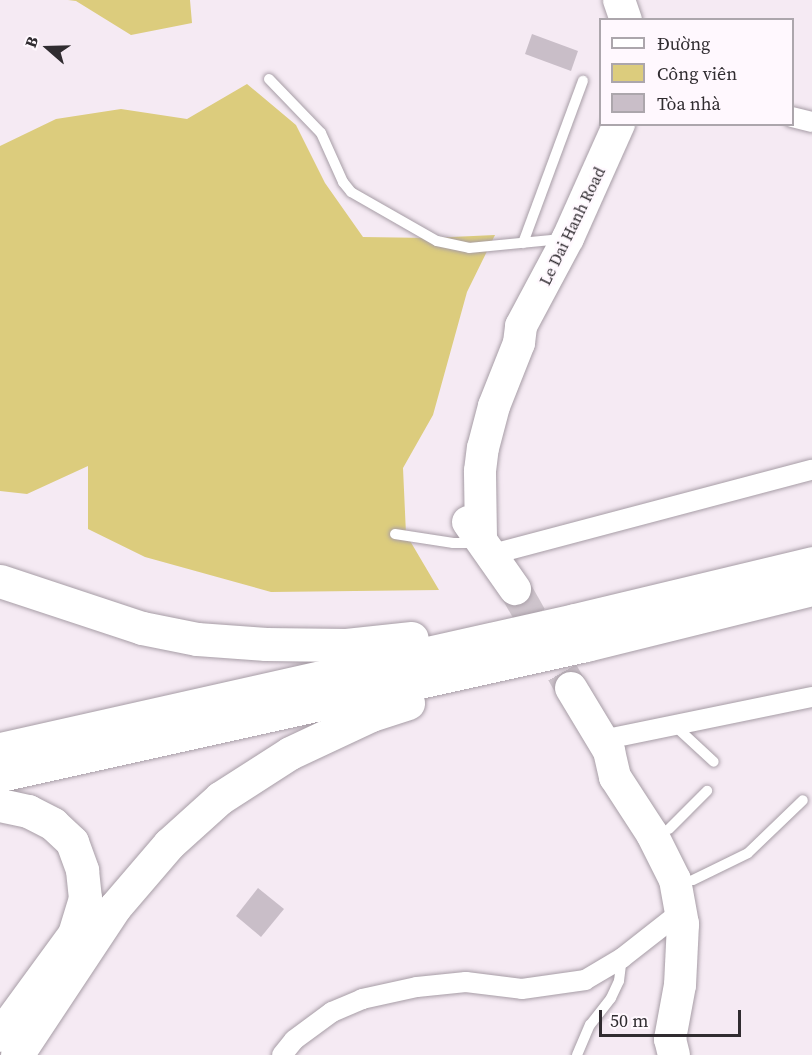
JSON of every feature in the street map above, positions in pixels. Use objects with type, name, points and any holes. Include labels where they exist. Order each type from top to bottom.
[{"type":"highway","points":[[0,775],[580,632],[812,563]]},
{"type":"highway","points":[[0,581],[142,628],[197,639],[255,644],[346,645],[580,632]]},
{"type":"highway","points":[[0,749],[580,632],[812,589]]},
{"type":"highway","points":[[17,1055],[115,907],[169,844],[220,798],[290,753],[371,715],[580,632]]},
{"type":"highway","points":[[0,805],[28,811],[53,824],[72,842],[82,870],[85,898],[74,934],[0,1035]]},
{"type":"main road","points":[[620,0],[625,18]]},
{"type":"main road","name":"Le Dai Hanh Road","points":[[515,589],[486,545],[469,525],[462,503],[460,472],[463,447],[476,399],[491,362],[506,337],[521,326],[568,238],[618,126]]},
{"type":"main road","points":[[571,688],[606,746],[615,777],[652,834],[675,880],[682,911],[680,985],[670,1039],[674,1055]]},
{"type":"main road","points":[[606,746],[629,765],[669,829],[693,880],[701,927],[700,987],[688,1042],[681,1055]]},
{"type":"street","points":[[794,118],[812,122]]},
{"type":"street","points":[[486,545],[812,470]]},
{"type":"street","points":[[606,746],[674,725],[812,697]]},
{"type":"street","points":[[282,1055],[294,1040],[332,1012],[362,999],[417,987],[466,982],[522,989],[563,985],[585,980],[621,958],[682,911]]},
{"type":"lane","points":[[269,79],[321,133],[342,182],[351,192],[437,241],[455,247],[469,248],[568,238]]},
{"type":"lane","points":[[523,243],[583,81]]},
{"type":"lane","points":[[395,534],[453,543],[486,545]]},
{"type":"lane","points":[[674,725],[714,762]]},
{"type":"lane","points":[[669,829],[707,791]]},
{"type":"lane","points":[[693,880],[748,853],[803,800]]},
{"type":"lane","points":[[577,1055],[590,1025],[611,998],[619,981],[621,958]]},
{"type":"green space","points":[[68,0],[190,0],[192,23],[131,35],[76,1]]},
{"type":"green space","points":[[247,84],[296,125],[325,183],[363,237],[430,238],[495,235],[467,292],[433,415],[403,468],[406,534],[439,590],[271,592],[145,557],[88,529],[88,466],[27,494],[0,491],[0,146],[56,119],[121,109],[187,119]]},
{"type":"building","points":[[532,34],[578,51],[571,71],[525,54]]},
{"type":"building","points":[[258,888],[284,909],[261,937],[236,916]]},
{"type":"tunnel","points":[[515,589],[571,688]]}]
